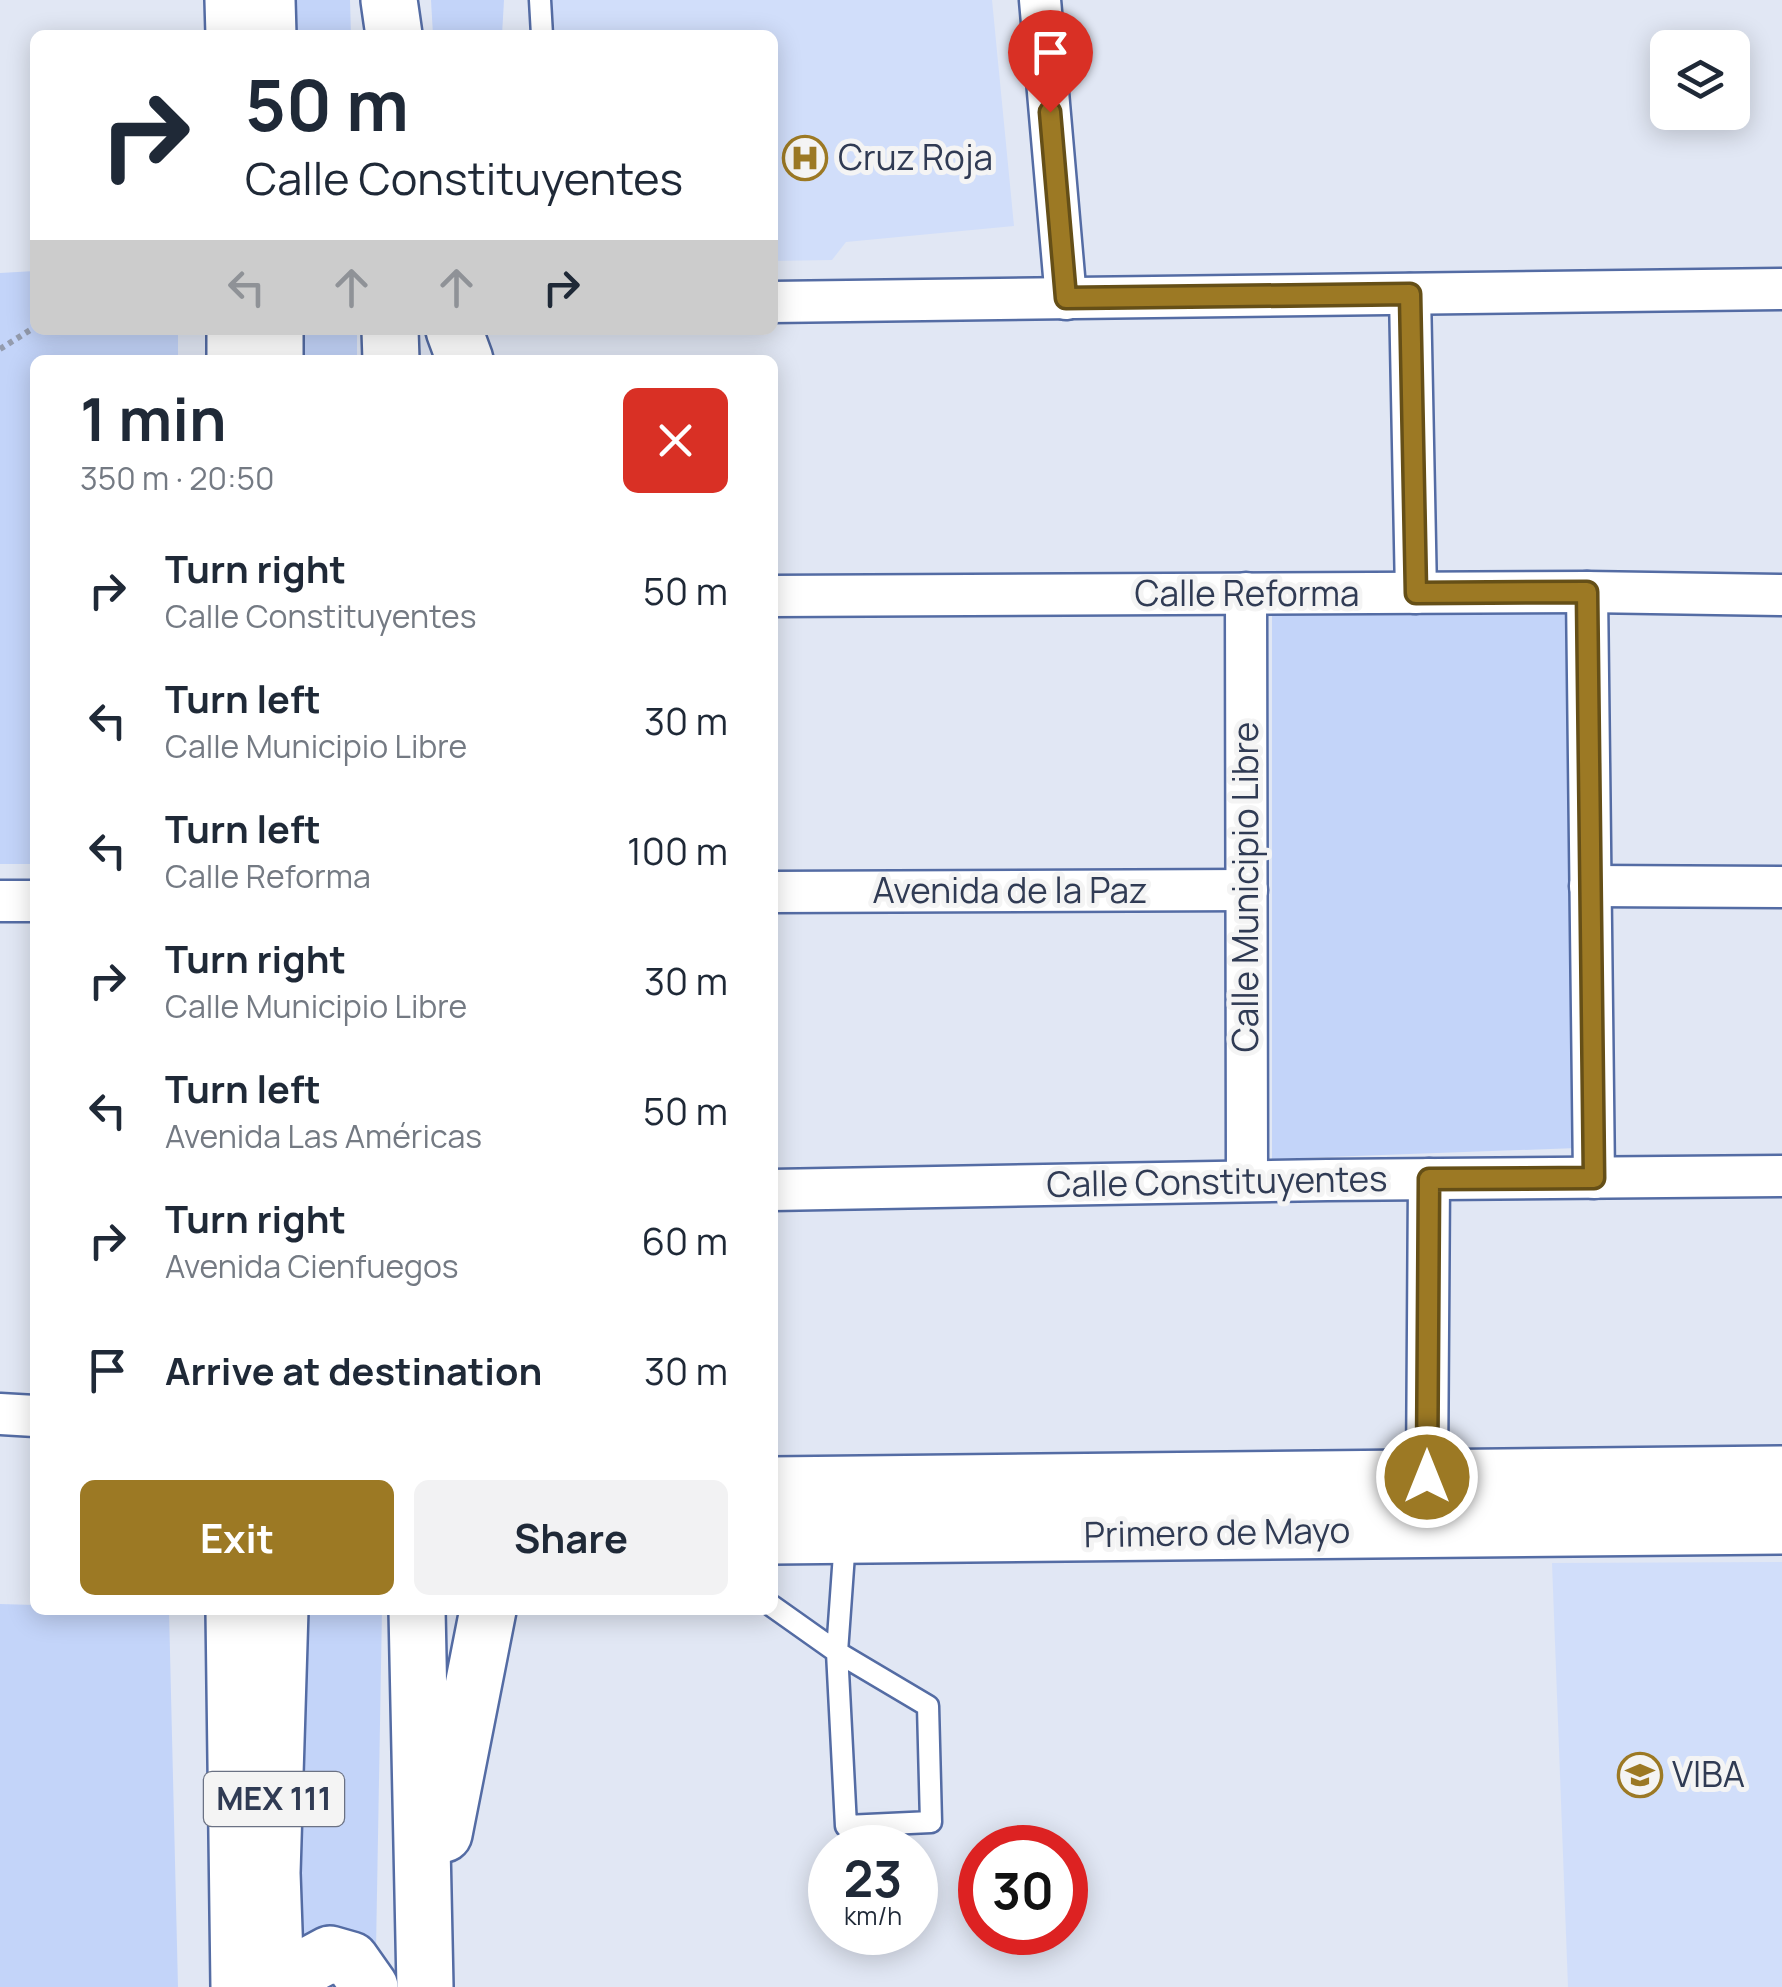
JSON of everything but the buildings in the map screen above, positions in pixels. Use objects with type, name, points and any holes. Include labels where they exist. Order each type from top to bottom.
[{"type":"street","points":[[234,0],[234,30]]},
{"type":"street","points":[[268,0],[268,30]]},
{"type":"street","points":[[383,30],[385,0]]},
{"type":"street","points":[[385,0],[393,30]]},
{"type":"street","points":[[1040,0],[1066,298]]},
{"type":"street","points":[[778,302],[1782,289]]},
{"type":"street","points":[[1410,294],[1416,593]]},
{"type":"street","points":[[1587,592],[1594,1178]]},
{"type":"street","name":"Calle Reforma","points":[[778,596],[1587,592],[1782,595]]},
{"type":"street","name":"Calle Municipio Libre","points":[[1246,594],[1246,1181]]},
{"type":"street","points":[[1590,886],[1782,887]]},
{"type":"street","name":"Avenida de la Paz","points":[[778,892],[1247,890]]},
{"type":"street","points":[[0,901],[30,901]]},
{"type":"street","name":"Calle Constituyentes","points":[[778,1190],[1782,1176]]},
{"type":"street","points":[[1427,1477],[1429,1179]]},
{"type":"street","points":[[0,1414],[30,1416]]},
{"type":"street","name":"Primero de Mayo","points":[[778,1485],[1782,1474]]},
{"type":"street","name":"Primero de Mayo","points":[[778,1536],[1782,1526]]},
{"type":"street","points":[[234,1615],[239,1987]]},
{"type":"street","name":"MEX 111","points":[[276,1987],[272,1873],[280,1615]]},
{"type":"street","points":[[417,1615],[424,1964]]},
{"type":"street","points":[[424,1964],[487,1615]]},
{"type":"street","points":[[292,1987],[304,1968],[330,1954],[351,1960],[370,1987]]},
{"type":"lane","points":[[540,0],[542,30]]},
{"type":"lane","points":[[778,1610],[837,1652],[928,1706],[931,1822],[846,1826],[837,1652],[845,1537]]},
{"type":"path","points":[[0,349],[30,330]]},
{"type":"shaded area","points":[[282,0],[350,0],[351,30],[284,30]]},
{"type":"shaded area","points":[[431,0],[504,0],[502,30],[433,30]]},
{"type":"shaded area","points":[[552,0],[992,0],[1014,226],[846,242],[832,260],[778,261],[778,30],[555,30]]},
{"type":"shaded area","points":[[30,271],[30,335],[178,335],[178,355],[30,355],[30,864],[0,864],[0,273]]},
{"type":"shaded area","points":[[290,335],[357,335],[357,355],[291,355]]},
{"type":"shaded area","points":[[1573,609],[1577,1148],[1272,1159],[1272,615]]},
{"type":"shaded area","name":"VIBA","points":[[1782,1562],[1782,1987],[1568,1987],[1552,1563]]},
{"type":"shaded area","points":[[0,1604],[30,1605],[30,1615],[169,1615],[178,1987],[0,1987]]},
{"type":"shaded area","points":[[292,1615],[382,1615],[376,1950],[291,1950]]},
{"type":"place","name":"Cruz Roja","points":[[805,158]]},
{"type":"place","name":"VIBA","points":[[1640,1775]]},
{"type":"route","points":[[1050,112],[1066,298],[1410,294],[1416,593],[1587,592],[1594,1178],[1429,1179],[1427,1477]]}]
